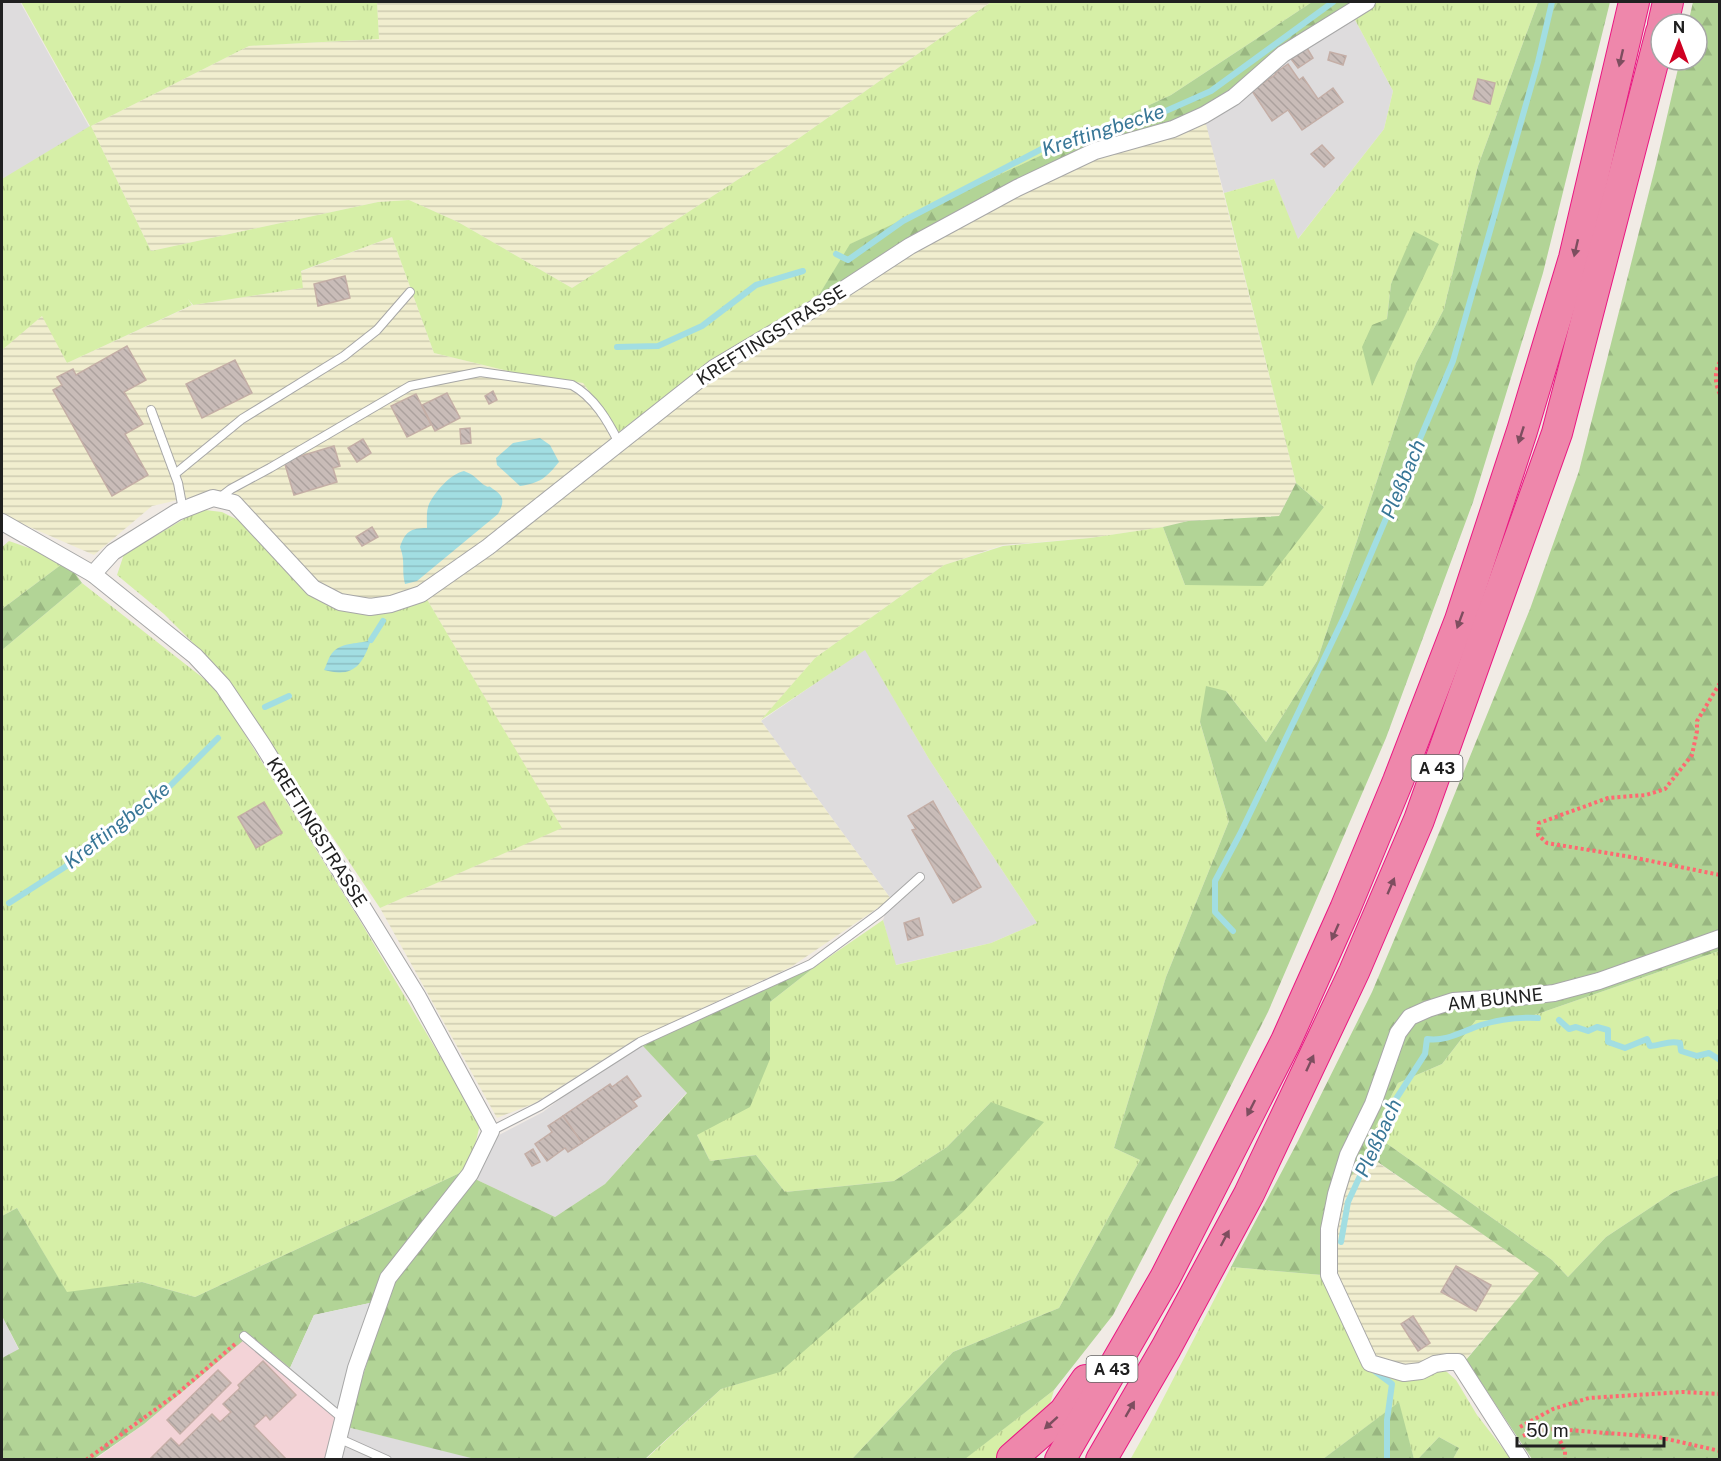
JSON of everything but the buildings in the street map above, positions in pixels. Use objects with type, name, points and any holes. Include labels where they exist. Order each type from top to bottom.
[{"type":"highway","name":"A 43","points":[[1059,1460],[1165,1278],[1286,1041],[1345,909],[1398,781],[1460,620],[1522,431],[1574,258],[1634,2]]},
{"type":"highway","name":"A 43","points":[[1101,1460],[1166,1348],[1249,1194],[1353,972],[1419,820],[1557,433],[1651,72]]},
{"type":"highway","points":[[1012,1459],[1064,1412],[1099,1361],[1165,1278]]},
{"type":"street","name":"KREFTINGSTRASSE","points":[[218,499],[234,503],[313,588],[340,602],[370,607],[391,604],[421,594],[488,547],[714,368],[815,308],[910,246],[1017,188],[1095,151],[1173,129],[1204,115],[1234,97],[1283,54],[1366,2]]},
{"type":"street","points":[[93,574],[113,552],[183,510],[213,498],[218,499]]},
{"type":"street","name":"KREFTINGSTRASSE","points":[[2,522],[93,574],[195,656],[223,686],[262,744],[418,997],[491,1131]]},
{"type":"street","name":"AM BUNNE","points":[[1521,1460],[1458,1362],[1435,1364],[1421,1371],[1404,1373],[1370,1363],[1329,1275],[1329,1229],[1336,1194],[1348,1155],[1372,1104],[1398,1033],[1410,1017],[1453,1001],[1554,993],[1599,981],[1719,938]]},
{"type":"street","points":[[333,1460],[356,1368],[388,1278],[470,1174],[491,1131]]},
{"type":"lane","points":[[175,474],[242,420],[344,356],[376,330],[410,292]]},
{"type":"lane","points":[[218,499],[231,489],[359,417],[398,391],[410,386],[480,372],[572,385],[580,389],[595,404],[619,443]]},
{"type":"lane","points":[[151,410],[175,474],[183,510]]},
{"type":"lane","points":[[491,1131],[540,1106],[640,1042],[811,964],[881,912],[920,877]]},
{"type":"lane","points":[[244,1336],[342,1418]]},
{"type":"lane","points":[[338,1438],[387,1460]]},
{"type":"path","points":[[1719,362],[1716,367],[1716,389],[1719,394]]},
{"type":"path","points":[[1719,683],[1697,722],[1692,755],[1665,789],[1646,795],[1608,798],[1564,813],[1539,823],[1538,835],[1547,843],[1719,875]]},
{"type":"path","points":[[86,1460],[178,1393],[244,1336]]},
{"type":"path","points":[[1506,1439],[1554,1409],[1589,1398],[1683,1392],[1719,1394]]},
{"type":"path","points":[[1506,1439],[1535,1430],[1555,1429],[1658,1437],[1719,1451]]},
{"type":"path","points":[[1555,1429],[1565,1450],[1565,1460]]},
{"type":"shaded area","points":[[2,2],[20,2],[91,130],[2,182]]},
{"type":"shaded area","points":[[377,2],[991,2],[771,158],[572,288],[458,222],[409,200],[378,202],[151,251],[91,126],[249,46],[379,39]]},
{"type":"shaded area","points":[[1353,16],[1393,91],[1384,129],[1297,240],[1274,179],[1224,193],[1204,120],[1291,55]]},
{"type":"shaded area","points":[[1205,120],[1296,483],[1279,516],[1188,521],[1090,538],[1003,545],[944,565],[815,658],[761,721],[891,899],[791,967],[634,1040],[535,1103],[497,1118],[380,908],[561,828],[425,596],[733,360],[866,285],[907,253],[1077,162]]},
{"type":"shaded area","points":[[392,237],[434,353],[516,373],[583,383],[619,432],[487,545],[416,591],[390,601],[340,597],[313,582],[213,492],[152,506],[94,555],[2,515],[2,349],[43,315],[67,363],[193,305],[303,288],[300,272]]},
{"type":"shaded area","points":[[865,649],[929,759],[1037,923],[991,943],[895,965],[883,920],[891,899],[761,721]]},
{"type":"shaded area","points":[[642,1045],[687,1092],[605,1184],[555,1217],[473,1178],[497,1136],[543,1112],[585,1080]]},
{"type":"shaded area","points":[[1368,1156],[1540,1273],[1466,1359],[1420,1369],[1372,1360],[1333,1275],[1343,1185]]},
{"type":"shaded area","points":[[370,1303],[340,1412],[290,1368],[314,1315]]},
{"type":"shaded area","points":[[2,1316],[19,1350],[2,1358]]},
{"type":"shaded area","points":[[242,1341],[338,1419],[327,1459],[94,1460],[144,1424]]},
{"type":"shaded area","points":[[347,1427],[474,1458],[475,1460],[339,1460]]},
{"type":"green space","points":[[21,2],[377,2],[379,39],[249,46],[91,126],[151,251],[378,202],[409,200],[458,222],[572,288],[771,158],[991,2],[1312,2],[1171,95],[851,244],[814,303],[708,363],[619,432],[583,383],[516,373],[434,353],[392,237],[301,271],[303,288],[193,305],[188,299],[192,305],[67,363],[42,316],[2,350],[2,179],[90,126]]},
{"type":"green space","points":[[1312,2],[1353,2],[1231,94],[1171,124],[1094,144],[814,303],[850,244],[1171,95]]},
{"type":"green space","points":[[1373,2],[1538,2],[1478,166],[1444,309],[1416,363],[1317,661],[1266,742],[1226,691],[1200,722],[1229,821],[1166,977],[1114,1148],[1140,1160],[1059,1308],[953,1352],[852,1459],[645,1460],[721,1389],[780,1371],[827,1330],[991,1102],[947,1147],[894,1181],[785,1192],[756,1155],[710,1161],[697,1135],[770,1059],[770,1002],[816,966],[883,920],[896,965],[991,943],[1037,923],[929,759],[865,650],[761,720],[815,658],[944,565],[1003,546],[1090,538],[1163,527],[1185,585],[1324,507],[1296,483],[1224,193],[1274,179],[1298,239],[1384,129],[1393,91],[1353,16]],"holes":[[[1415,232],[1438,245],[1372,385],[1387,319],[1391,284]]]},
{"type":"green space","points":[[1538,2],[1610,2],[1543,273],[1473,502],[1386,738],[1268,1012],[1113,1315],[1054,1390],[965,1459],[852,1459],[953,1352],[1059,1308],[1140,1160],[1114,1148],[1166,977],[1229,821],[1200,722],[1206,686],[1226,691],[1266,742],[1317,661],[1416,363],[1444,309],[1478,166]]},
{"type":"green space","points":[[1693,2],[1719,2],[1719,951],[1520,1020],[1476,1020],[1442,1064],[1398,1083],[1376,1126],[1386,1143],[1552,1260],[1568,1277],[1606,1237],[1674,1192],[1719,1175],[1719,1459],[1532,1459],[1466,1360],[1539,1273],[1369,1156],[1343,1185],[1322,1275],[1231,1267],[1298,1141],[1372,992],[1530,609],[1579,471],[1677,72],[1709,72],[1709,12],[1691,12]]},
{"type":"green space","points":[[1414,231],[1439,244],[1372,386],[1362,347],[1372,325],[1387,319],[1391,284]]},
{"type":"green space","points":[[1296,483],[1324,507],[1263,586],[1185,585],[1163,527],[1188,521],[1279,516]]},
{"type":"green space","points":[[205,510],[222,512],[240,521],[336,604],[425,596],[562,828],[380,908],[215,665],[164,614],[117,575],[124,554],[191,515]]},
{"type":"green space","points":[[9,541],[66,561],[2,609],[2,547]]},
{"type":"green space","points":[[66,561],[82,583],[2,650],[2,609]]},
{"type":"green space","points":[[82,583],[217,689],[359,919],[480,1124],[474,1150],[464,1171],[195,1297],[142,1282],[67,1293],[17,1208],[2,1216],[2,650]]},
{"type":"green space","points":[[1719,951],[1719,1175],[1674,1192],[1606,1237],[1568,1277],[1552,1260],[1386,1143],[1376,1126],[1398,1083],[1442,1064],[1476,1020],[1520,1020]]},
{"type":"green space","points":[[816,966],[770,1002],[770,1059],[750,1107],[697,1135],[710,1161],[756,1155],[785,1192],[894,1181],[947,1147],[991,1102],[1044,1122],[963,1212],[780,1372],[721,1389],[645,1459],[475,1459],[347,1427],[392,1282],[473,1178],[555,1217],[605,1184],[687,1093],[642,1045]]},
{"type":"green space","points":[[464,1171],[382,1276],[370,1303],[314,1315],[290,1368],[250,1335],[144,1424],[94,1459],[2,1459],[2,1358],[19,1349],[2,1316],[2,1216],[17,1208],[67,1292],[142,1282],[195,1297]]},
{"type":"green space","points":[[1231,1267],[1322,1275],[1367,1365],[1436,1366],[1447,1372],[1456,1380],[1477,1415],[1511,1459],[1453,1459],[1459,1448],[1439,1437],[1418,1459],[1414,1459],[1398,1403],[1323,1459],[1130,1460]]},
{"type":"green space","points":[[1054,1390],[1047,1415],[1002,1459],[963,1460]]},
{"type":"green space","points":[[1399,1402],[1414,1459],[1323,1459]]},
{"type":"green space","points":[[1439,1437],[1459,1448],[1453,1459],[1418,1459]]},
{"type":"water","points":[[540,438],[550,445],[559,462],[542,479],[520,486],[497,465],[496,458],[513,443]]},
{"type":"water","points":[[464,471],[500,494],[502,503],[498,514],[417,581],[405,584],[400,547],[404,538],[412,530],[427,528],[427,510],[432,499],[448,480]]},
{"type":"water","points":[[371,640],[364,657],[355,668],[342,672],[324,670],[330,656],[337,649]]},
{"type":"waterway","name":"Kreftingbecke","points":[[836,254],[848,260],[903,221],[1055,142],[1159,114],[1211,91],[1333,2]]},
{"type":"waterway","name":"Pleßbach","points":[[1233,931],[1215,912],[1215,881],[1240,834],[1345,615],[1453,361],[1538,62],[1552,2]]},
{"type":"waterway","name":"Kreftingbecke","points":[[617,347],[658,346],[702,326],[756,285],[803,271]]},
{"type":"waterway","name":"Kreftingbecke","points":[[371,640],[383,621]]},
{"type":"waterway","name":"Kreftingbecke","points":[[265,707],[289,696]]},
{"type":"waterway","name":"Kreftingbecke","points":[[9,903],[65,867],[167,789],[218,738]]},
{"type":"waterway","name":"Pleßbach","points":[[1341,1242],[1348,1202],[1394,1102],[1425,1054],[1427,1039],[1448,1037],[1502,1020],[1538,1018]]},
{"type":"waterway","points":[[1559,1020],[1569,1029],[1576,1027],[1588,1031],[1597,1027],[1608,1030],[1608,1042],[1625,1048],[1647,1039],[1650,1046],[1675,1042],[1680,1043],[1681,1051],[1697,1056],[1709,1053],[1720,1060]]},
{"type":"waterway","name":"Pleßbach","points":[[1372,1369],[1392,1384],[1387,1420],[1387,1460]]}]
